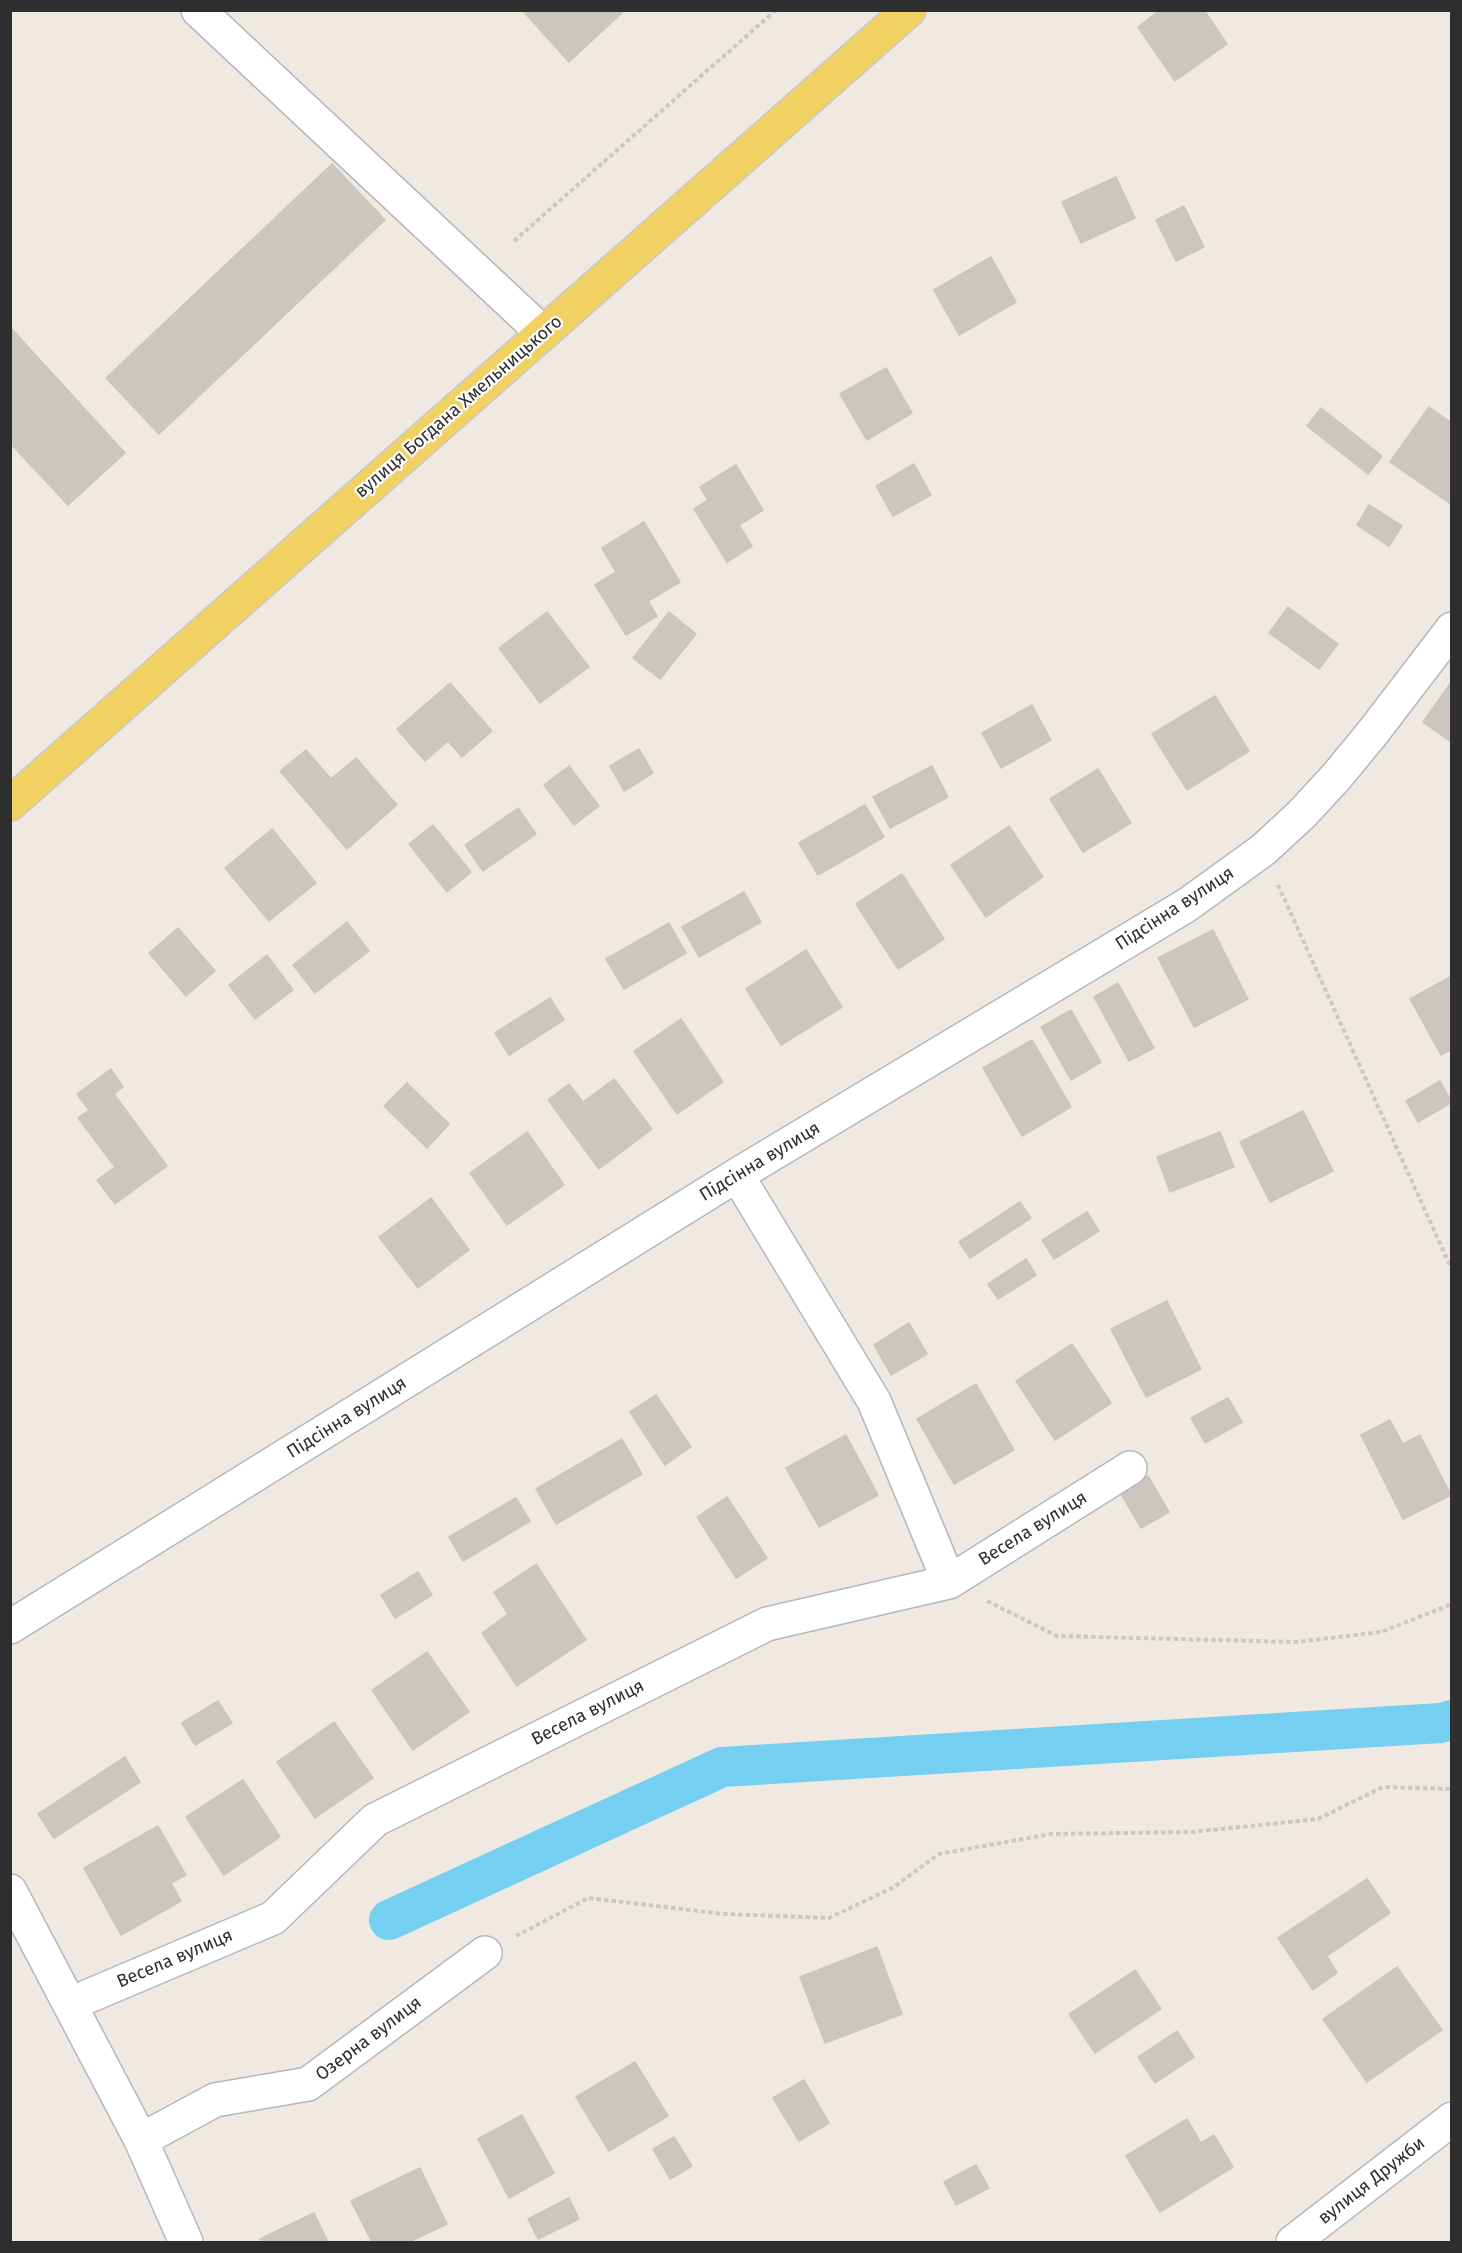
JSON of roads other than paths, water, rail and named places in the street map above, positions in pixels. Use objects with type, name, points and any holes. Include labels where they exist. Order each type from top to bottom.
[{"type":"main road","name":"вулиця Богдана Хмельницького","points":[[10,804],[909,10]]},
{"type":"street","points":[[198,10],[543,333]]},
{"type":"street","name":"Підсінна вулиця","points":[[10,1627],[737,1175],[1187,905],[1263,850],[1302,814],[1337,776],[1452,629]]},
{"type":"street","points":[[737,1175],[874,1401],[949,1582]]},
{"type":"street","name":"Весела вулиця","points":[[70,2004],[273,1918],[375,1820],[767,1623],[949,1582],[1130,1468]]},
{"type":"street","points":[[10,1891],[141,2140],[186,2242]]},
{"type":"street","name":"Озерна вулиця","points":[[141,2140],[215,2100],[308,2084],[485,1953]]},
{"type":"street","name":"вулиця Дружби","points":[[1293,2242],[1452,2119]]},
{"type":"waterway","points":[[389,1920],[722,1767],[1441,1723],[1452,1720]]}]
